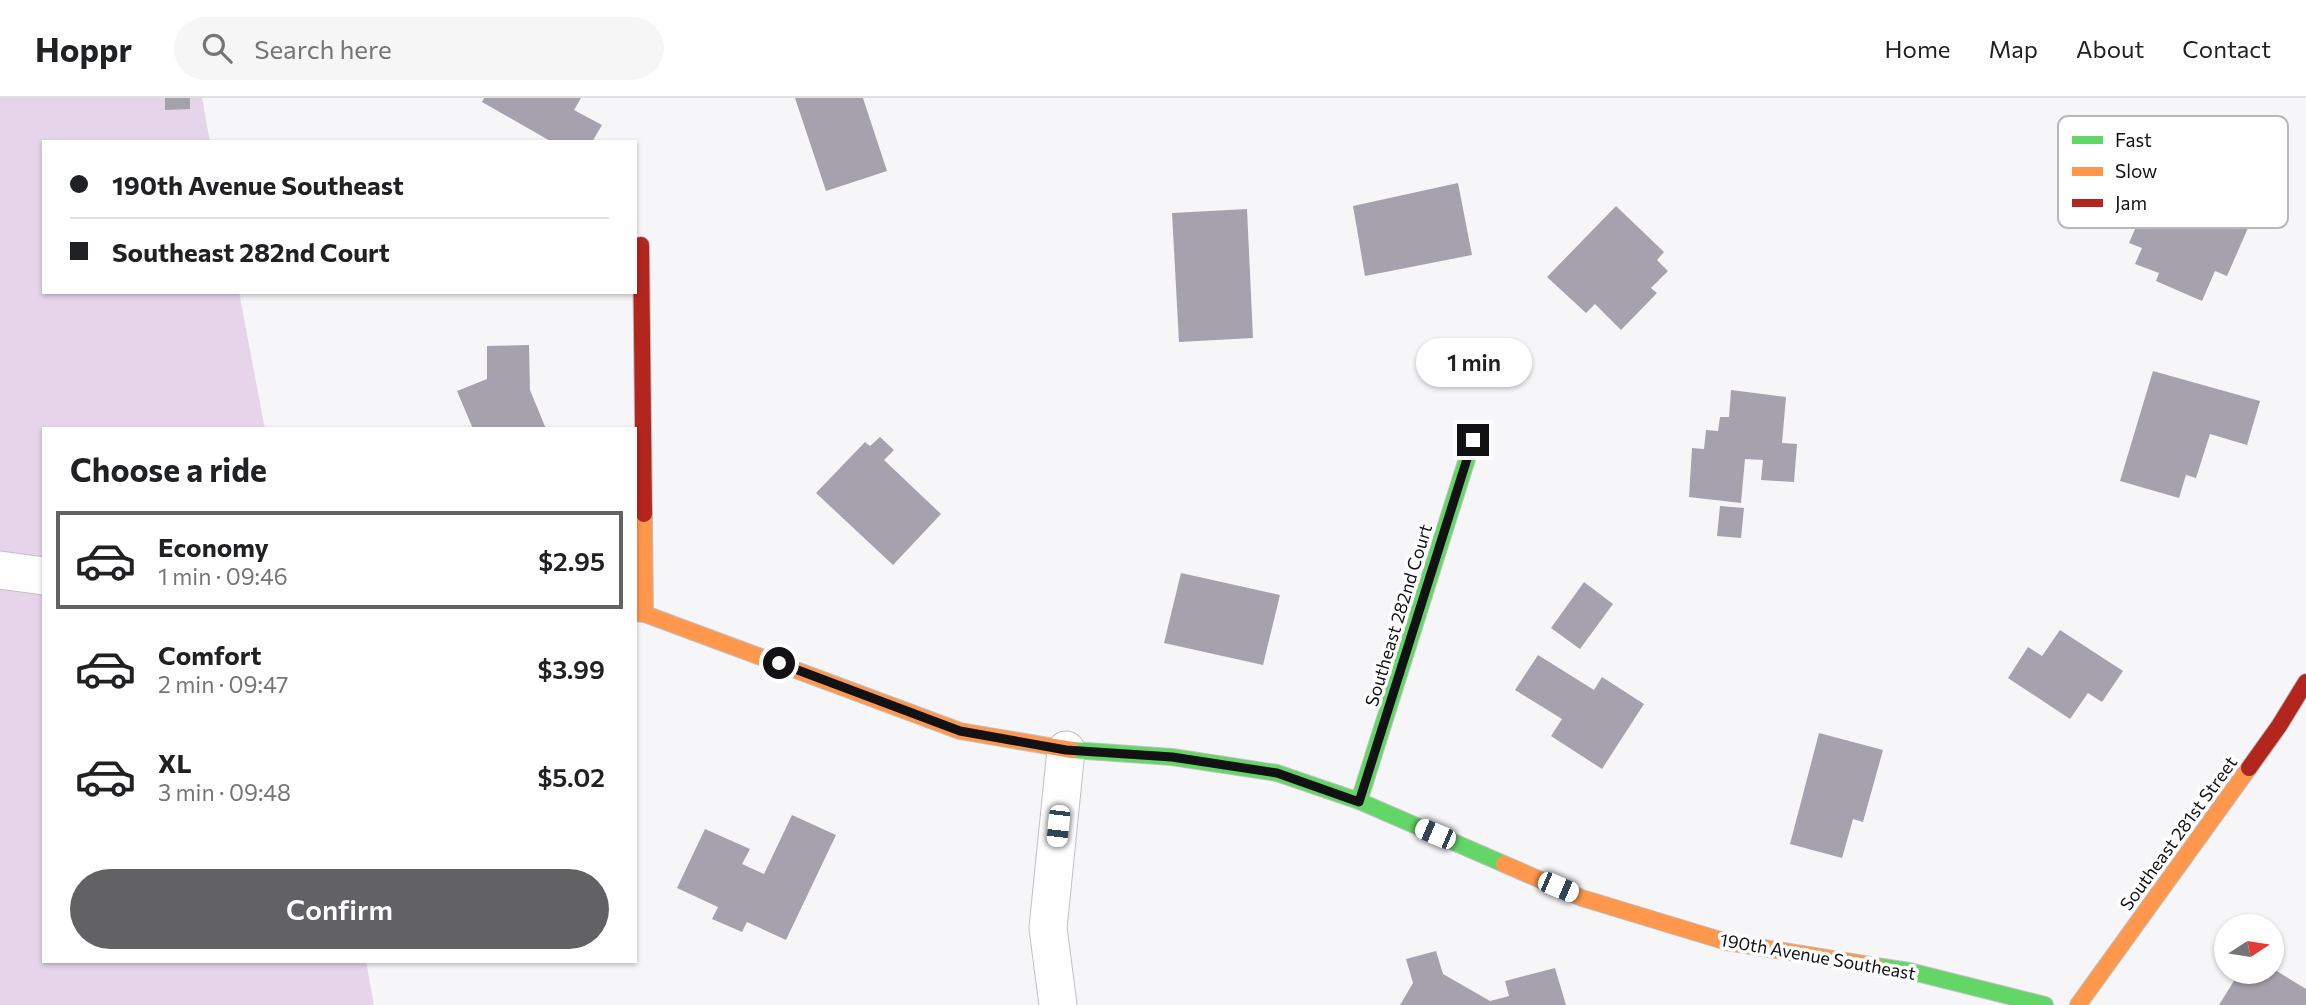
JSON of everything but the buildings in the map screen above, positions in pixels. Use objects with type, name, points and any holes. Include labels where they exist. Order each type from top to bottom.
[{"type":"street","points":[[640,614],[641,245]]},
{"type":"street","name":"Southeast 282nd Court","points":[[1359,802],[1473,440]]},
{"type":"street","points":[[0,570],[42,576]]},
{"type":"street","name":"190th Avenue Southeast","points":[[640,614],[960,731],[1066,750],[1172,757],[1277,773],[1359,802],[1582,898],[1727,942],[1909,971],[2045,1005]]},
{"type":"street","name":"Southeast 281st Street","points":[[2078,1005],[2279,726],[2306,682]]},
{"type":"street","points":[[1058,1005],[1048,928],[1066,750]]},
{"type":"shaded area","points":[[0,98],[202,98],[210,140],[42,140],[42,294],[239,294],[265,427],[42,427],[42,963],[366,963],[374,1005],[0,1005]]},
{"type":"traffic: fast","points":[[1359,801],[1473,440]]},
{"type":"traffic: fast","points":[[1072,750],[1172,757],[1277,773],[1359,801],[1504,864]]},
{"type":"traffic: fast","points":[[1876,966],[1909,971],[2045,1005]]},
{"type":"traffic: slow","points":[[644,514],[645,614]]},
{"type":"traffic: slow","points":[[637,613],[960,731],[1072,750]]},
{"type":"traffic: slow","points":[[2078,1005],[2249,768]]},
{"type":"traffic: slow","points":[[1504,864],[1582,898],[1727,942],[1876,966]]},
{"type":"traffic: jam","points":[[641,245],[644,514]]},
{"type":"traffic: jam","points":[[2249,768],[2306,682]]},
{"type":"route","points":[[779,663],[960,731],[1066,750],[1172,757],[1277,773],[1359,802],[1473,440]]}]
